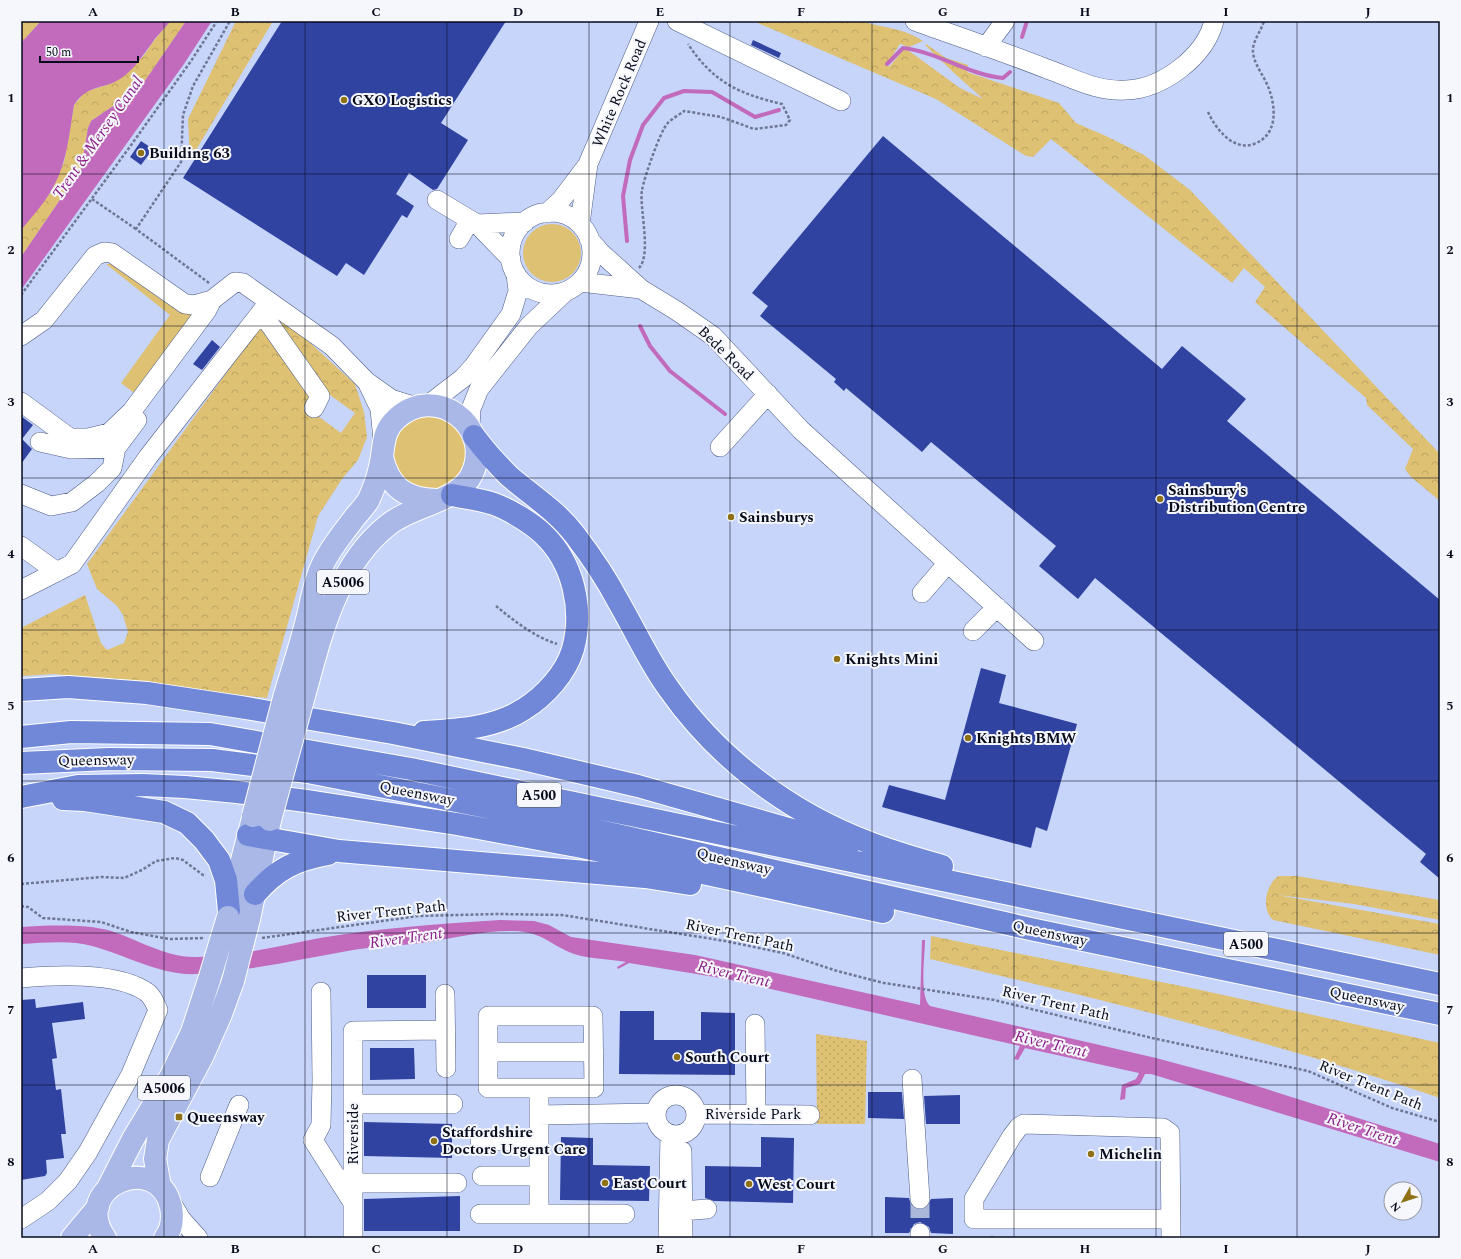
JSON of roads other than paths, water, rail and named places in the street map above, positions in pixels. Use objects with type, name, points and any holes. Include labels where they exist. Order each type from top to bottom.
[{"type":"highway","points":[[472,432],[488,456],[548,508],[573,533],[598,567],[651,662],[669,689],[717,747],[741,769],[786,801],[832,827],[870,843],[1052,902]]},
{"type":"highway","points":[[393,734],[448,731],[485,725],[524,709],[546,692],[558,677],[573,649],[577,626],[577,598],[570,574],[558,553],[543,533],[494,504],[444,497]]},
{"type":"highway","points":[[21,690],[68,687],[147,693],[240,707],[523,759],[638,786],[1052,902]]},
{"type":"highway","name":"Queensway","points":[[21,737],[70,732],[210,734],[411,769],[1440,984]]},
{"type":"highway","name":"Queensway","points":[[21,763],[109,759],[212,760],[308,772],[538,817],[1035,930],[1440,1014]]},
{"type":"highway","points":[[21,797],[78,786],[142,785],[192,787],[306,801],[457,824],[582,847],[883,912]]},
{"type":"highway","points":[[21,797],[85,800],[164,812],[176,817],[196,830],[219,860],[226,880],[228,914]]},
{"type":"highway","points":[[260,827],[339,852],[645,877],[883,912],[1035,930]]},
{"type":"highway","points":[[255,894],[267,881],[294,862],[305,858],[339,852]]},
{"type":"main road","points":[[422,406],[449,409],[457,414],[472,432],[477,452],[473,473],[462,487],[444,497],[414,498],[396,487],[385,470],[383,448],[390,426],[396,418],[409,409],[422,406]]},
{"type":"main road","name":"A5006","points":[[72,1238],[103,1199],[133,1139],[177,1064],[192,1032],[228,914],[260,827],[293,701],[321,568],[368,501],[376,482],[383,448]]},
{"type":"main road","name":"A5006","points":[[293,701],[320,640],[336,594],[351,566],[372,539],[389,523],[410,511],[444,497]]},
{"type":"main road","name":"A5006","points":[[165,1193],[155,1159],[158,1140],[203,1055],[221,1014],[233,981],[255,894],[260,827]]},
{"type":"main road","points":[[106,1238],[99,1225],[103,1199],[112,1185],[126,1178],[139,1177],[151,1181],[165,1193],[173,1216],[170,1229],[164,1238]]},
{"type":"street","name":"White Rock Road","points":[[547,212],[561,200],[588,164],[649,21]]},
{"type":"street","points":[[677,21],[841,101]]},
{"type":"street","points":[[915,21],[1087,85],[1126,90],[1158,83],[1174,73],[1193,58],[1212,28],[1214,21]]},
{"type":"street","points":[[986,47],[1005,21]]},
{"type":"street","name":"White Rock Road","points":[[585,231],[588,164]]},
{"type":"street","points":[[437,200],[473,222],[514,267],[522,281],[537,292],[546,294],[573,287]]},
{"type":"street","points":[[265,307],[332,346],[367,382],[391,399],[422,406],[468,372],[511,314],[518,291],[512,243],[519,228],[535,216],[547,212],[565,214],[585,231],[592,246],[589,269],[573,287],[529,326],[479,389],[472,409],[472,432]]},
{"type":"street","points":[[473,222],[525,222]]},
{"type":"street","points":[[459,239],[473,222]]},
{"type":"street","name":"Bede Road","points":[[585,231],[600,252],[635,284],[713,336],[801,430],[1034,641]]},
{"type":"street","points":[[21,336],[44,320],[95,256],[104,252],[112,254],[185,304],[194,305],[216,296],[235,282],[243,283],[253,290],[265,307],[320,396],[314,408]]},
{"type":"street","name":"Bede Road","points":[[573,287],[635,284]]},
{"type":"street","points":[[21,494],[51,506],[72,502],[98,483],[112,468],[120,443],[227,300],[236,295],[253,290]]},
{"type":"street","points":[[21,402],[70,438],[88,438],[109,433],[132,411],[216,296]]},
{"type":"street","points":[[24,584],[57,572],[72,564],[148,457],[265,307]]},
{"type":"street","points":[[367,382],[380,409],[383,448]]},
{"type":"street","points":[[720,447],[768,394]]},
{"type":"street","points":[[40,442],[71,449],[120,443],[148,457]]},
{"type":"street","points":[[21,546],[57,572]]},
{"type":"street","points":[[922,593],[948,563]]},
{"type":"street","points":[[973,631],[997,607]]},
{"type":"street","points":[[21,978],[84,975],[120,981],[144,990],[154,1000],[158,1010],[131,1074],[88,1152],[68,1181],[48,1201],[21,1219]]},
{"type":"street","points":[[321,992],[321,1125],[312,1140],[353,1203]]},
{"type":"street","points":[[445,994],[446,1068]]},
{"type":"street","points":[[488,1016],[594,1016],[594,1052],[594,1088],[488,1088],[488,1016]]},
{"type":"street","points":[[755,1024],[756,1115]]},
{"type":"street","name":"Riverside","points":[[353,1238],[353,1031],[446,1030]]},
{"type":"street","points":[[488,1052],[594,1052]]},
{"type":"street","points":[[912,1079],[920,1199]]},
{"type":"street","points":[[539,1088],[539,1214]]},
{"type":"street","points":[[680,1095],[691,1101],[697,1114],[694,1125],[689,1130],[675,1134],[659,1126],[656,1113],[662,1101],[667,1097],[680,1095]]},
{"type":"street","points":[[353,1104],[453,1104]]},
{"type":"street","points":[[210,1177],[239,1105]]},
{"type":"street","points":[[539,1115],[656,1113]]},
{"type":"street","name":"Riverside Park","points":[[697,1114],[810,1115]]},
{"type":"street","points":[[1171,1219],[974,1219],[974,1200],[1012,1136],[1019,1127],[1024,1124],[1163,1128],[1170,1133],[1171,1219],[1171,1238]]},
{"type":"street","points":[[675,1134],[683,1238]]},
{"type":"street","points":[[668,1238],[675,1134]]},
{"type":"street","points":[[480,1140],[539,1140]]},
{"type":"street","points":[[482,1176],[539,1176]]},
{"type":"street","points":[[353,1183],[456,1183]]},
{"type":"street","points":[[165,1193],[180,1219],[198,1238]]},
{"type":"street","points":[[682,1211],[707,1209]]},
{"type":"street","points":[[480,1214],[625,1214]]},
{"type":"water","points":[[41,21],[170,21],[132,69],[117,81],[86,93],[74,105],[67,150],[61,171],[51,191],[21,230],[21,43]]},
{"type":"water","name":"Trent & Mersey Canal","points":[[186,21],[212,21],[184,64],[21,290],[21,257],[81,169],[88,128],[91,121],[140,88]]},
{"type":"water","name":"River Trent","points":[[500,920],[534,921],[549,925],[571,937],[695,955],[920,1005],[922,940],[925,940],[924,985],[927,1001],[930,1006],[1156,1058],[1238,1080],[1440,1144],[1440,1162],[1151,1074],[1145,1074],[1140,1084],[1126,1088],[1125,1099],[1120,1100],[1122,1085],[1136,1079],[1139,1073],[1025,1048],[1018,1060],[1014,1059],[1020,1046],[727,979],[629,963],[618,969],[617,967],[626,962],[574,954],[539,936],[524,932],[503,931],[480,933],[421,943],[362,949],[256,967],[197,974],[170,972],[84,944],[57,942],[21,944],[21,927],[53,925],[77,926],[108,930],[163,951],[197,957],[244,953],[320,938],[387,929]]},
{"type":"waterway","points":[[1022,37],[1027,21]]},
{"type":"waterway","points":[[887,64],[903,48],[929,54],[978,73],[990,76],[1003,78],[1010,72]]},
{"type":"waterway","points":[[627,241],[623,196],[630,160],[643,125],[664,98],[684,91],[712,92],[755,117],[779,110]]},
{"type":"waterway","points":[[640,326],[650,346],[670,371],[725,414]]},
{"type":"tunnel","points":[[920,1199],[920,1233]]},
{"type":"place","name":"GXO Logistics","points":[[344,100]]},
{"type":"place","name":"Building 63","points":[[141,153]]},
{"type":"place","name":"Sainsbury's Distribution Centre","points":[[1160,499]]},
{"type":"place","name":"Sainsburys","points":[[731,517]]},
{"type":"place","name":"Knights Mini","points":[[837,659]]},
{"type":"place","name":"Knights BMW","points":[[968,738]]},
{"type":"place","name":"South Court","points":[[677,1057]]},
{"type":"place","name":"Queensway","points":[[179,1117]]},
{"type":"place","name":"Staffordshire Doctors Urgent Care","points":[[434,1141]]},
{"type":"place","name":"Michelin","points":[[1091,1154]]},
{"type":"place","name":"East Court","points":[[605,1183]]},
{"type":"place","name":"West Court","points":[[749,1184]]}]
